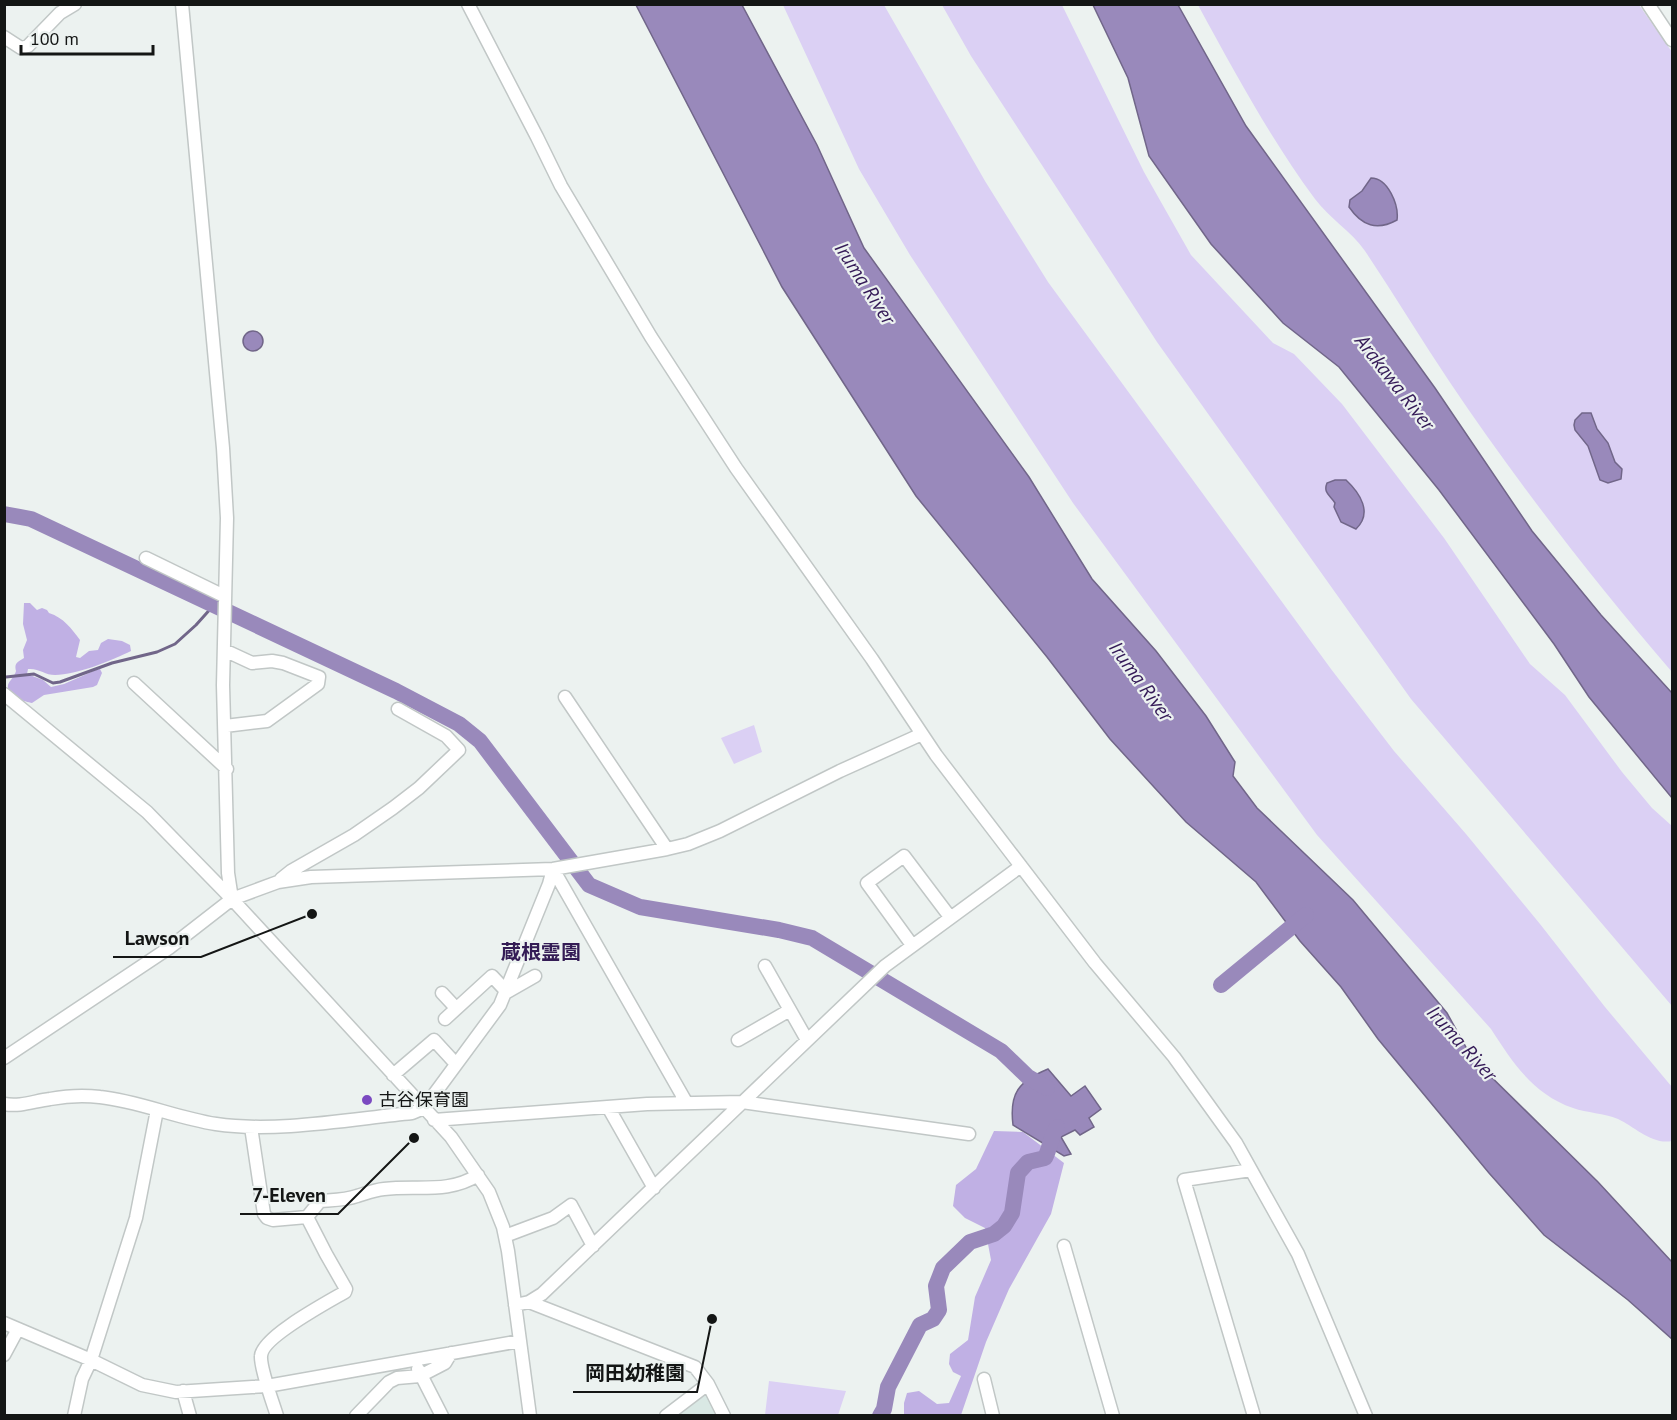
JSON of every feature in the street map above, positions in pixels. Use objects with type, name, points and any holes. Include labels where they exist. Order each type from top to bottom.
[{"type":"street","points":[[4,37],[21,48],[28,45],[60,13],[75,4]]},
{"type":"street","points":[[182,4],[223,447],[226,518],[225,726],[228,873],[232,899]]},
{"type":"street","points":[[468,4],[561,186],[651,338],[736,468],[872,659],[922,734],[1095,963],[1174,1057],[1236,1143],[1298,1254],[1366,1416]]},
{"type":"street","points":[[1648,4],[1672,40]]},
{"type":"street","points":[[146,558],[224,598]]},
{"type":"street","points":[[224,650],[252,663],[273,661],[283,663],[319,677],[320,681],[267,722],[225,726]]},
{"type":"street","points":[[134,683],[227,769]]},
{"type":"street","points":[[4,694],[147,812],[232,899],[451,1137],[478,1175],[494,1204],[505,1236],[530,1416]]},
{"type":"street","points":[[565,697],[667,849]]},
{"type":"street","points":[[278,882],[291,871],[354,836],[393,808],[419,788],[459,750],[446,736],[398,709]]},
{"type":"street","points":[[6,1055],[169,948],[232,899],[278,882],[311,877],[553,869],[667,849],[688,844],[720,831],[840,771],[922,734]]},
{"type":"street","points":[[912,945],[867,883],[904,855],[950,917]]},
{"type":"street","points":[[515,1305],[529,1302],[542,1294],[885,966],[1021,866]]},
{"type":"street","points":[[4,1104],[26,1105],[75,1096],[98,1097],[184,1118],[251,1127],[412,1113],[424,1108],[500,1005],[507,992],[553,869]]},
{"type":"street","points":[[553,869],[687,1102]]},
{"type":"street","points":[[765,966],[807,1040]]},
{"type":"street","points":[[445,1018],[492,976],[507,992]]},
{"type":"street","points":[[507,992],[535,976]]},
{"type":"street","points":[[442,993],[456,1008]]},
{"type":"street","points":[[738,1040],[790,1010]]},
{"type":"street","points":[[393,1075],[434,1040],[456,1064]]},
{"type":"street","points":[[434,1120],[687,1102],[742,1102],[969,1134]]},
{"type":"street","points":[[608,1107],[654,1188]]},
{"type":"street","points":[[74,1416],[82,1379],[91,1360],[136,1218],[158,1110]]},
{"type":"street","points":[[251,1127],[264,1214],[273,1220],[307,1217],[320,1201],[357,1196],[367,1191],[402,1187],[452,1187],[466,1183],[478,1175]]},
{"type":"street","points":[[1251,1170],[1184,1180],[1254,1416]]},
{"type":"street","points":[[505,1236],[553,1218],[571,1205],[593,1246]]},
{"type":"street","points":[[277,1416],[261,1358],[263,1348],[297,1320],[345,1292],[346,1289],[307,1217]]},
{"type":"street","points":[[1064,1246],[1113,1416]]},
{"type":"street","points":[[529,1302],[695,1367],[708,1384],[724,1416]]},
{"type":"street","points":[[4,1323],[91,1360],[142,1385],[183,1391],[267,1386],[519,1341]]},
{"type":"street","points":[[4,1355],[18,1329]]},
{"type":"street","points":[[356,1416],[369,1410],[389,1382],[397,1378],[420,1376],[445,1363],[451,1353]]},
{"type":"street","points":[[415,1360],[420,1376],[442,1416]]},
{"type":"street","points":[[984,1378],[993,1416]]},
{"type":"street","points":[[666,1416],[708,1384]]},
{"type":"street","points":[[183,1391],[190,1416]]},
{"type":"shaded area","points":[[783,5],[884,5],[985,181],[1048,282],[1331,669],[1394,751],[1466,834],[1672,1087],[1672,1141],[1665,1142],[1651,1138],[1607,1115],[1573,1108],[1546,1095],[1535,1086],[1507,1054],[1491,1029],[1317,835],[1073,503],[910,255],[859,169]]},
{"type":"shaded area","points":[[942,5],[1062,5],[1144,172],[1191,255],[1273,343],[1294,354],[1342,404],[1444,538],[1530,664],[1565,695],[1622,772],[1652,808],[1672,826],[1672,1006],[1411,699],[1157,342],[971,56]]},
{"type":"shaded area","points":[[1198,5],[1639,5],[1672,52],[1672,672],[1613,602],[1501,456],[1449,381],[1365,251],[1321,206],[1299,176],[1253,104]]},
{"type":"shaded area","points":[[24,603],[30,603],[37,610],[42,608],[47,610],[67,624],[80,640],[76,657],[80,658],[89,651],[98,650],[101,643],[108,639],[130,645],[131,651],[73,673],[51,675],[28,669],[27,674],[43,680],[51,687],[96,670],[100,669],[102,673],[97,685],[93,687],[44,695],[32,703],[21,700],[10,692],[8,685],[16,671],[17,663],[24,658],[23,650],[27,640],[23,624]]},
{"type":"shaded area","points":[[754,725],[762,752],[734,764],[721,738]]},
{"type":"shaded area","points":[[994,1131],[1023,1132],[1064,1163],[1051,1214],[1009,1289],[986,1342],[961,1415],[904,1415],[907,1393],[919,1391],[937,1404],[949,1403],[961,1376],[953,1372],[949,1364],[950,1354],[968,1340],[975,1297],[991,1260],[985,1228],[965,1218],[953,1206],[956,1185],[976,1169]]},
{"type":"shaded area","points":[[769,1381],[846,1391],[838,1415],[765,1415]]},
{"type":"shaded area","points":[[704,1389],[721,1416],[669,1416]]},
{"type":"water","name":"Iruma River","points":[[636,5],[742,5],[817,145],[864,248],[1029,477],[1092,579],[1156,651],[1206,716],[1235,762],[1233,776],[1257,808],[1353,900],[1447,1013],[1472,1058],[1598,1182],[1672,1262],[1672,1339],[1628,1300],[1544,1235],[1489,1173],[1378,1039],[1341,987],[1300,941],[1256,882],[1186,822],[1110,739],[1047,657],[916,496],[782,287]]},
{"type":"water","name":"Arakawa River","points":[[1093,5],[1178,5],[1246,126],[1435,388],[1532,531],[1601,615],[1672,693],[1672,798],[1589,697],[1554,644],[1439,490],[1339,367],[1283,323],[1211,244],[1149,156],[1128,78]]},
{"type":"water","points":[[1371,178],[1383,182],[1391,193],[1396,207],[1397,220],[1383,225],[1370,225],[1359,219],[1349,207],[1350,200],[1362,191]]},
{"type":"water","points":[[253,331],[260,334],[263,341],[260,348],[253,351],[246,348],[243,341],[246,334]]},
{"type":"water","points":[[1582,413],[1591,413],[1597,429],[1608,443],[1615,462],[1622,469],[1621,479],[1608,483],[1600,480],[1588,446],[1575,430],[1575,420]]},
{"type":"water","points":[[1346,480],[1363,503],[1364,516],[1356,529],[1341,522],[1334,507],[1335,503],[1326,492],[1327,483]]},
{"type":"water","points":[[1048,1069],[1071,1096],[1085,1086],[1101,1109],[1089,1118],[1094,1127],[1080,1135],[1075,1130],[1061,1137],[1071,1154],[1064,1156],[1013,1125],[1013,1104],[1018,1090],[1030,1078]]},
{"type":"waterway","points":[[4,514],[31,519],[396,691],[459,724],[480,741],[589,885],[640,907],[779,930],[812,938],[1001,1051],[1028,1077],[1047,1088]]},
{"type":"waterway","points":[[6,677],[34,674],[53,683],[60,682],[112,663],[157,652],[175,644],[213,606]]},
{"type":"waterway","points":[[1221,985],[1306,915]]},
{"type":"waterway","points":[[880,1416],[884,1409],[888,1387],[920,1325],[933,1319],[939,1310],[936,1286],[943,1268],[970,1242],[994,1234],[1004,1226],[1012,1213],[1018,1173],[1028,1162],[1045,1158],[1057,1127]]},
{"type":"place","name":"Lawson","points":[[312,914]]},
{"type":"place","name":"古谷保育園","points":[[367,1100]]},
{"type":"place","name":"7-Eleven","points":[[414,1138]]},
{"type":"place","name":"岡田幼稚園","points":[[712,1319]]},
{"type":"district","name":"蔵根霊園","points":[[541,952]]}]
